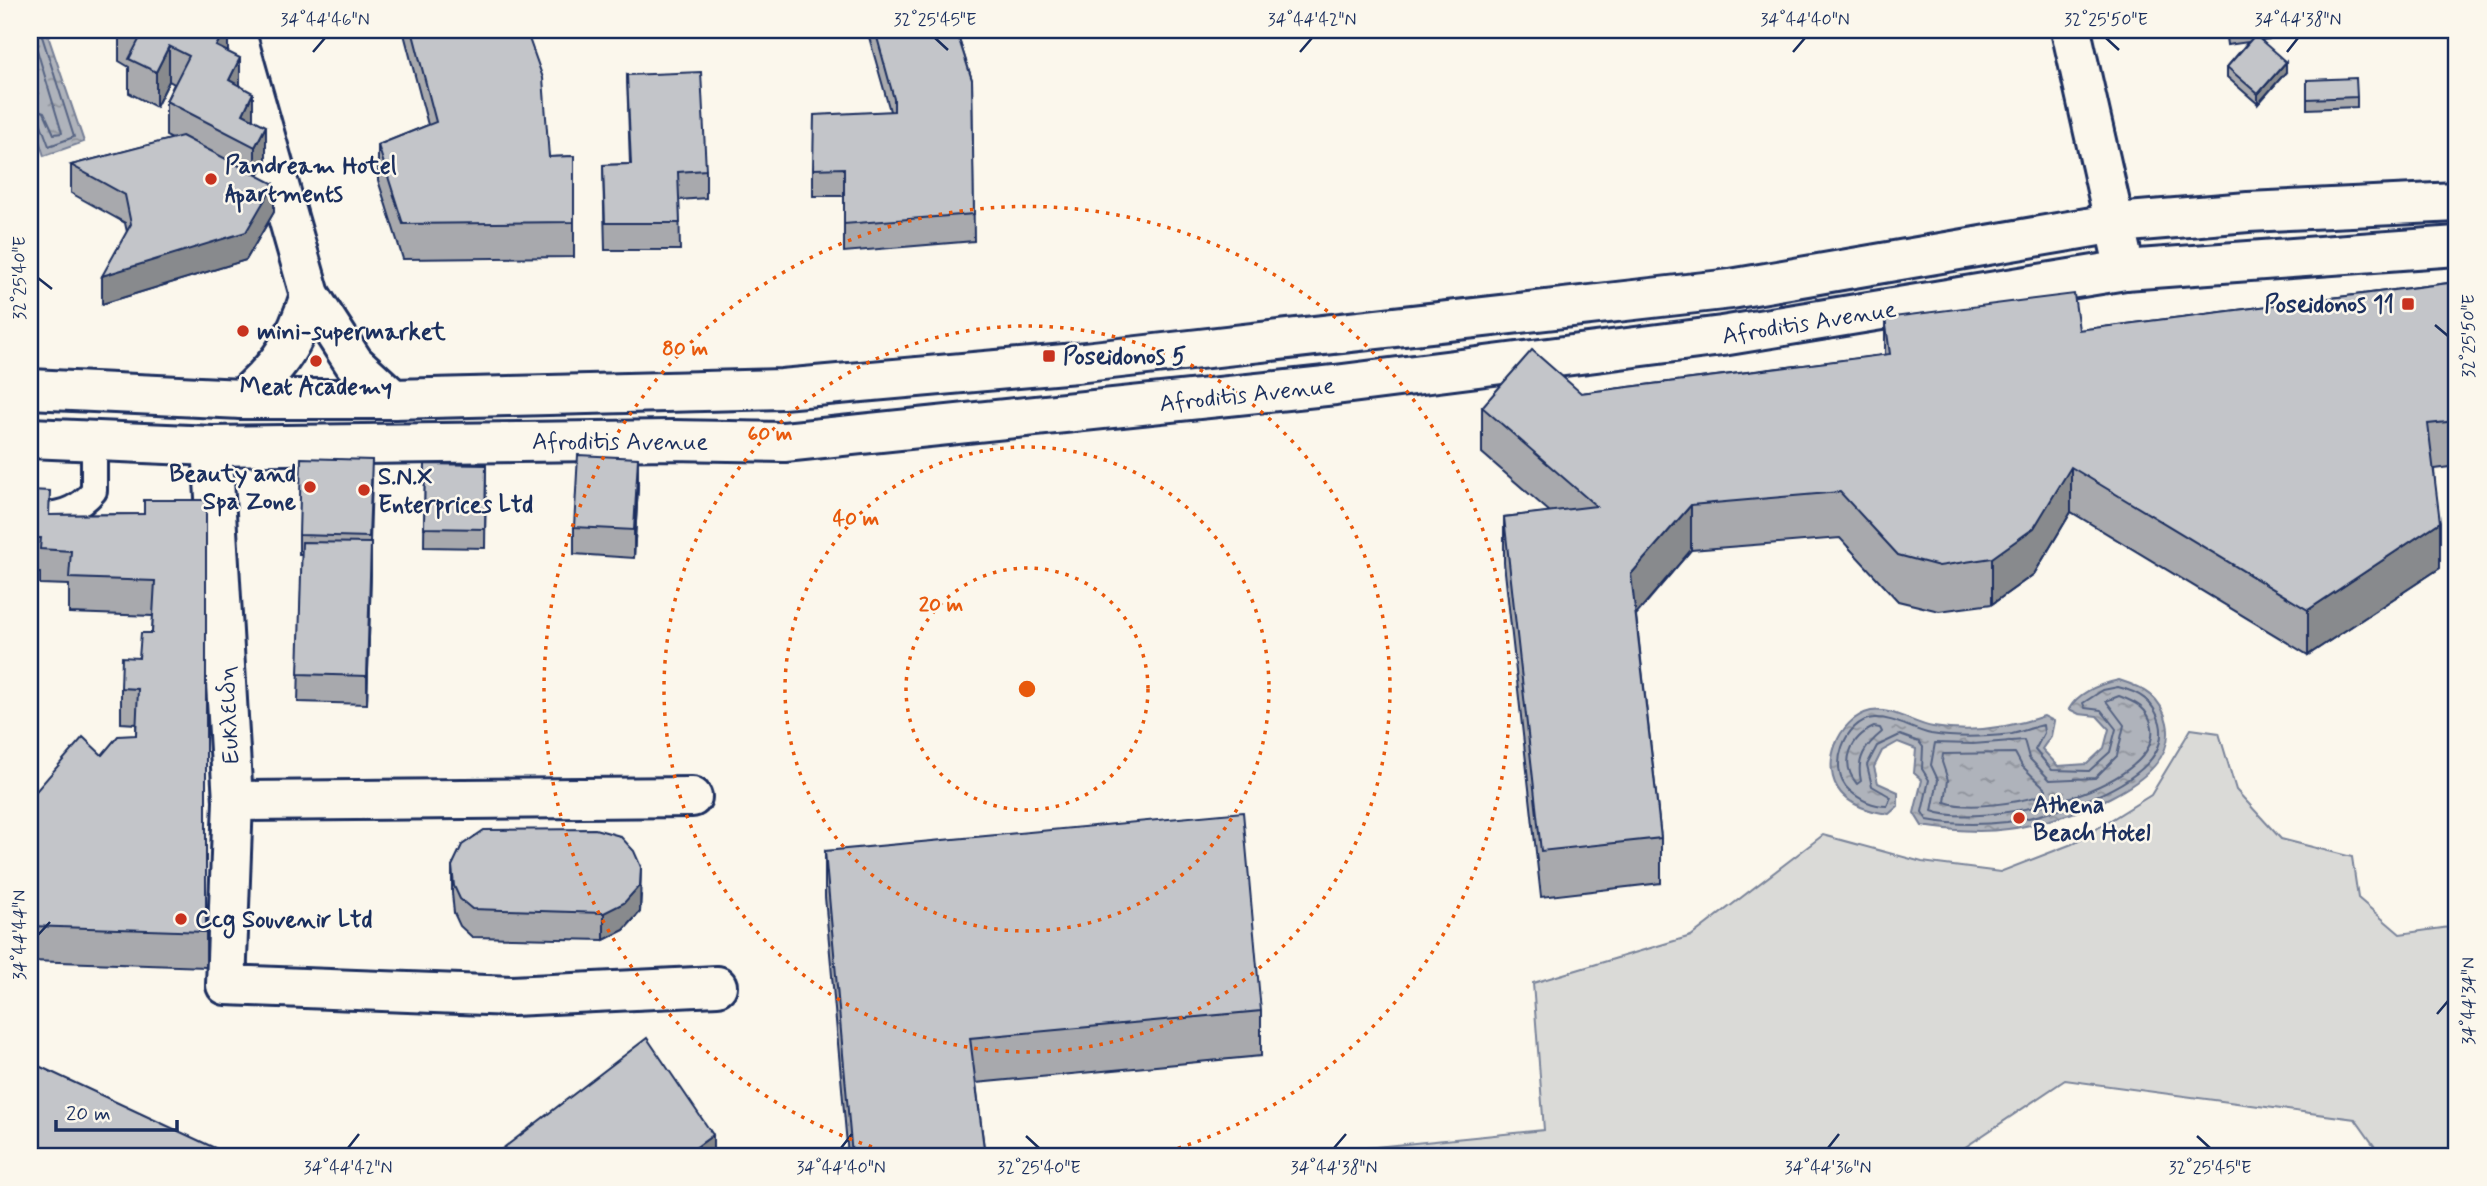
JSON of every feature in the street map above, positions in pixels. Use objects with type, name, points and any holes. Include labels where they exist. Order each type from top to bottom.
[{"type":"main road","points":[[235,30],[310,295],[354,363],[393,398]]},
{"type":"main road","points":[[2071,30],[2126,270]]},
{"type":"main road","name":"Afroditis Avenue","points":[[30,389],[242,398],[393,398],[782,389],[1076,363],[1731,289],[2116,223],[2248,212],[2457,202]]},
{"type":"main road","name":"Afroditis Avenue","points":[[30,438],[212,446],[671,440],[784,442],[1335,385],[1722,337],[2126,270],[2457,246]]},
{"type":"main road","points":[[242,398],[267,377],[292,345],[310,295]]},
{"type":"main road","name":"Ευκλειδη","points":[[212,446],[233,801],[226,985],[512,996],[716,986]]},
{"type":"main road","points":[[233,801],[692,797]]},
{"type":"lane","points":[[30,514],[45,516],[66,512],[83,504],[94,491],[94,440]]},
{"type":"shaded area","points":[[2191,729],[2219,733],[2236,790],[2281,839],[2352,857],[2358,898],[2400,934],[2457,926],[2457,1156],[2418,1156],[2375,1147],[2355,1119],[2065,1080],[1952,1156],[1286,1156],[1544,1130],[1533,983],[1691,936],[1823,835],[1922,862],[2000,872],[2072,844],[2151,795]]},
{"type":"water","points":[[46,30],[84,142],[44,156],[30,113],[30,31]]},
{"type":"water","points":[[2119,680],[2144,690],[2156,700],[2167,723],[2166,746],[2154,766],[2135,783],[2082,810],[2054,819],[1997,830],[1922,826],[1914,813],[1922,780],[1914,773],[1916,749],[1898,742],[1882,751],[1874,767],[1878,783],[1898,792],[1898,806],[1889,814],[1851,802],[1841,793],[1835,782],[1832,757],[1841,733],[1859,715],[1879,710],[1933,727],[1961,730],[2017,724],[2044,716],[2054,721],[2051,736],[2042,749],[2058,766],[2087,764],[2104,748],[2109,729],[2097,716],[2079,714],[2069,709],[2084,693]]},
{"type":"building","points":[[125,30],[225,30],[216,46],[240,58],[229,80],[253,93],[243,114],[266,126],[255,147],[166,101],[189,56],[169,46],[156,72],[129,59],[140,38]]},
{"type":"building","points":[[412,30],[526,30],[543,78],[549,157],[574,156],[574,222],[403,224],[378,145],[436,122]]},
{"type":"building","points":[[875,30],[956,30],[972,80],[974,214],[844,224],[844,168],[813,169],[814,115],[894,111],[894,99]]},
{"type":"building","points":[[2255,35],[2286,62],[2258,94],[2227,67]]},
{"type":"building","points":[[701,72],[706,170],[678,172],[680,223],[605,223],[603,165],[631,164],[627,75]]},
{"type":"building","points":[[2356,78],[2357,97],[2307,99],[2307,80]]},
{"type":"building","points":[[182,136],[274,184],[246,232],[102,276],[131,224],[125,195],[71,165]]},
{"type":"building","points":[[2457,282],[2457,421],[2428,424],[2440,522],[2308,610],[2071,467],[2034,528],[1992,558],[1939,566],[1898,555],[1840,492],[1691,505],[1631,574],[1661,838],[1541,851],[1504,517],[1596,506],[1482,407],[1532,350],[1581,393],[1890,354],[1885,318],[2074,294],[2079,330]]},
{"type":"building","points":[[578,455],[638,458],[634,530],[574,527]]},
{"type":"building","points":[[301,458],[372,460],[369,537],[299,535]]},
{"type":"building","points":[[425,464],[486,465],[485,529],[424,528]]},
{"type":"building","points":[[30,490],[50,491],[49,515],[144,514],[144,500],[206,500],[206,932],[30,926],[30,798],[83,737],[102,755],[118,736],[136,735],[138,689],[121,688],[122,657],[139,658],[141,633],[152,633],[155,581],[69,578],[71,551],[40,549],[41,538],[30,538]]},
{"type":"building","points":[[302,542],[371,543],[367,676],[298,674]]},
{"type":"building","points":[[1243,812],[1261,1011],[970,1038],[985,1156],[852,1156],[825,851]]},
{"type":"building","points":[[595,829],[620,836],[634,851],[641,867],[640,885],[624,903],[604,913],[472,909],[460,899],[454,886],[452,866],[462,845],[484,830]]},
{"type":"building","points":[[647,1038],[713,1135],[684,1156],[493,1156]]},
{"type":"building","points":[[30,1062],[232,1156],[30,1156]]},
{"type":"place","name":"Pandream Hotel Apartments","points":[[211,179]]},
{"type":"place","name":"Poseidonos 11","points":[[2408,304]]},
{"type":"place","name":"mini-supermarket","points":[[243,331]]},
{"type":"place","name":"Poseidonos 5","points":[[1049,356]]},
{"type":"place","name":"Meat Academy","points":[[316,361]]},
{"type":"place","name":"Beauty and Spa Zone","points":[[310,487]]},
{"type":"place","name":"S.N.X Enterprices Ltd","points":[[364,490]]},
{"type":"place","name":"Athena Beach Hotel","points":[[2019,818]]},
{"type":"place","name":"Ccg Souvenir Ltd","points":[[181,919]]}]
